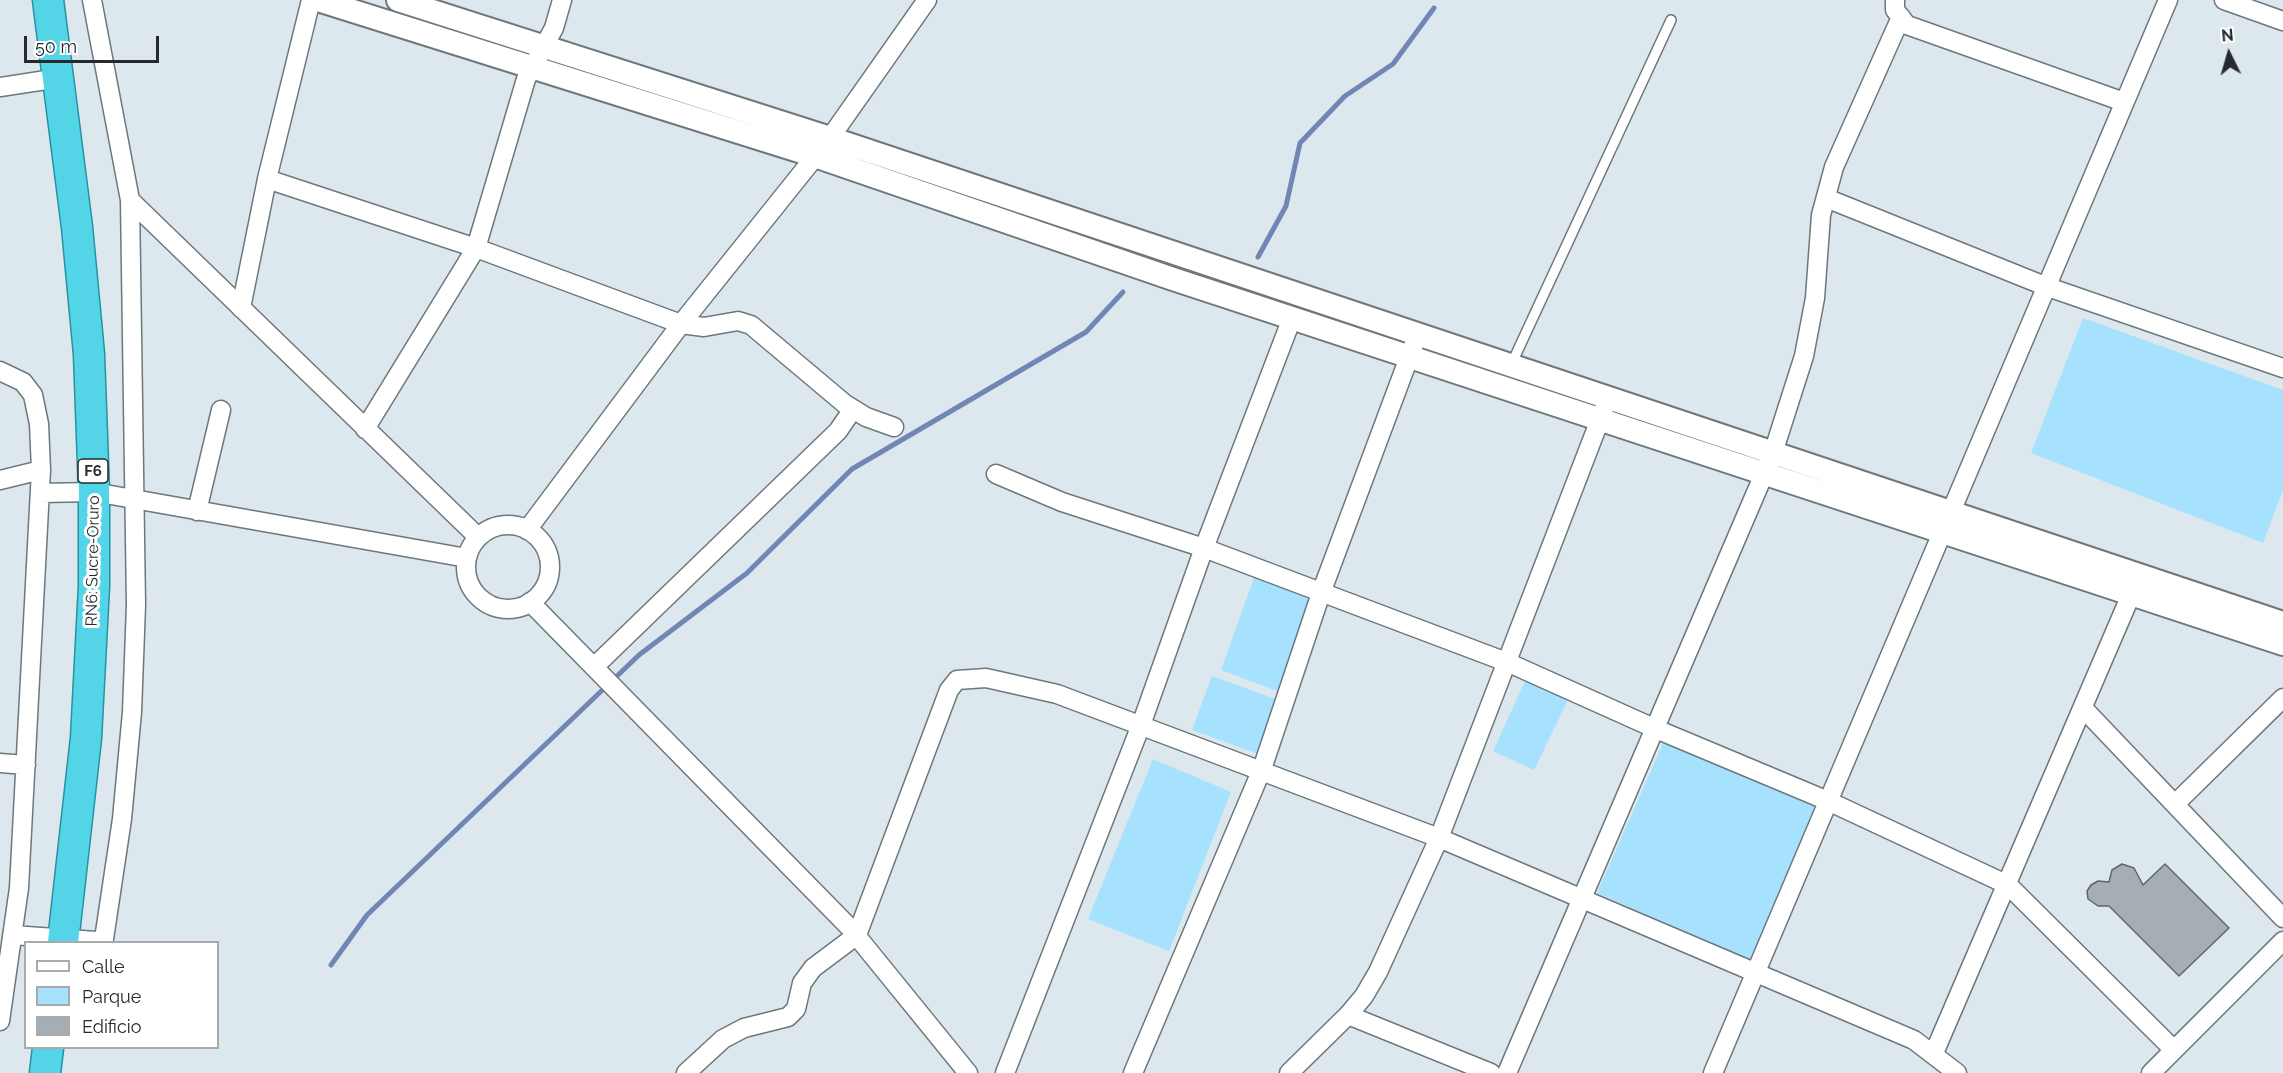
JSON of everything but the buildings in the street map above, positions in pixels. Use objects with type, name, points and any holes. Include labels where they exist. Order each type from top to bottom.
[{"type":"highway","name":"RN6: Sucre-Oruro","points":[[48,0],[59,78],[89,354],[94,492],[94,586],[86,738],[63,940]]},
{"type":"highway","points":[[45,1073],[48,1049]]},
{"type":"street","points":[[13,935],[63,940],[96,941],[104,939],[122,819],[132,712],[136,605],[130,200],[92,0]]},
{"type":"street","points":[[241,308],[267,179],[311,0]]},
{"type":"street","points":[[318,0],[815,156],[1292,318],[1510,367],[1604,409],[1765,474],[1947,523],[2135,585],[2283,644]]},
{"type":"street","points":[[398,0],[830,138],[1412,346],[1604,409],[1773,453],[1947,523]]},
{"type":"street","points":[[365,429],[476,248],[526,79],[554,28],[562,0]]},
{"type":"street","points":[[527,530],[681,324],[830,138],[927,0]]},
{"type":"street","points":[[1894,0],[1895,10],[1907,25],[2124,102]]},
{"type":"street","points":[[1713,1073],[2168,0]]},
{"type":"street","points":[[2224,0],[2283,21]]},
{"type":"street","points":[[1507,1073],[1773,453],[1804,356],[1815,298],[1821,215],[1834,167],[1901,17]]},
{"type":"street","points":[[0,87],[59,78]]},
{"type":"street","points":[[267,179],[476,248],[681,324],[704,327],[738,321],[751,325],[853,409],[894,427]]},
{"type":"street","points":[[1826,198],[2045,286],[2283,368]]},
{"type":"street","points":[[130,200],[478,537]]},
{"type":"street","points":[[1005,1073],[1141,725],[1204,548],[1292,318]]},
{"type":"street","points":[[1133,1073],[1262,769],[1321,593],[1412,346]]},
{"type":"street","points":[[0,371],[23,382],[33,395],[39,424],[41,470],[26,765],[13,935],[0,1021]]},
{"type":"street","points":[[594,667],[838,431],[853,409]]},
{"type":"street","points":[[1289,1073],[1348,1015],[1364,996],[1378,972],[1439,838],[1509,663],[1604,409]]},
{"type":"street","points":[[197,511],[220,410]]},
{"type":"street","points":[[0,480],[41,470]]},
{"type":"street","points":[[996,474],[1062,502],[1204,548],[1509,663],[1656,729],[1828,801],[2008,885],[2174,1050]]},
{"type":"street","points":[[40,493],[94,492],[467,558]]},
{"type":"street","points":[[501,526],[527,530],[545,547],[549,559],[546,584],[530,602],[517,608],[503,609],[478,597],[468,579],[467,558],[478,537],[501,526]]},
{"type":"street","points":[[2135,585],[2283,623]]},
{"type":"street","points":[[1934,1053],[2135,585]]},
{"type":"street","points":[[530,602],[857,935],[968,1073]]},
{"type":"street","points":[[686,1073],[723,1039],[744,1028],[788,1017],[796,1009],[801,982],[813,968],[857,935],[949,690],[957,680],[986,678],[1057,694],[1262,769],[1439,838],[1914,1040],[1934,1053],[1957,1073]]},
{"type":"street","points":[[2175,804],[2283,698]]},
{"type":"street","points":[[2083,708],[2283,918]]},
{"type":"street","points":[[0,763],[26,765]]},
{"type":"street","points":[[2151,1073],[2283,941]]},
{"type":"street","points":[[1348,1015],[1491,1073]]},
{"type":"lane","points":[[1510,367],[1671,20]]},
{"type":"green space","points":[[2083,318],[2283,390],[2283,490],[2263,543],[2031,453]]},
{"type":"green space","points":[[1255,575],[1315,596],[1280,692],[1221,670]]},
{"type":"green space","points":[[1212,676],[1278,700],[1258,754],[1192,730]]},
{"type":"green space","points":[[1525,681],[1568,700],[1534,770],[1493,751]]},
{"type":"green space","points":[[1664,741],[1817,808],[1750,960],[1597,893]]},
{"type":"green space","points":[[1153,759],[1231,792],[1169,951],[1088,919]]},
{"type":"waterway","points":[[1258,257],[1286,206],[1300,143],[1345,96],[1393,64],[1434,8]]},
{"type":"waterway","points":[[331,965],[367,915],[639,655],[747,573],[852,469],[1086,332],[1123,292]]}]
